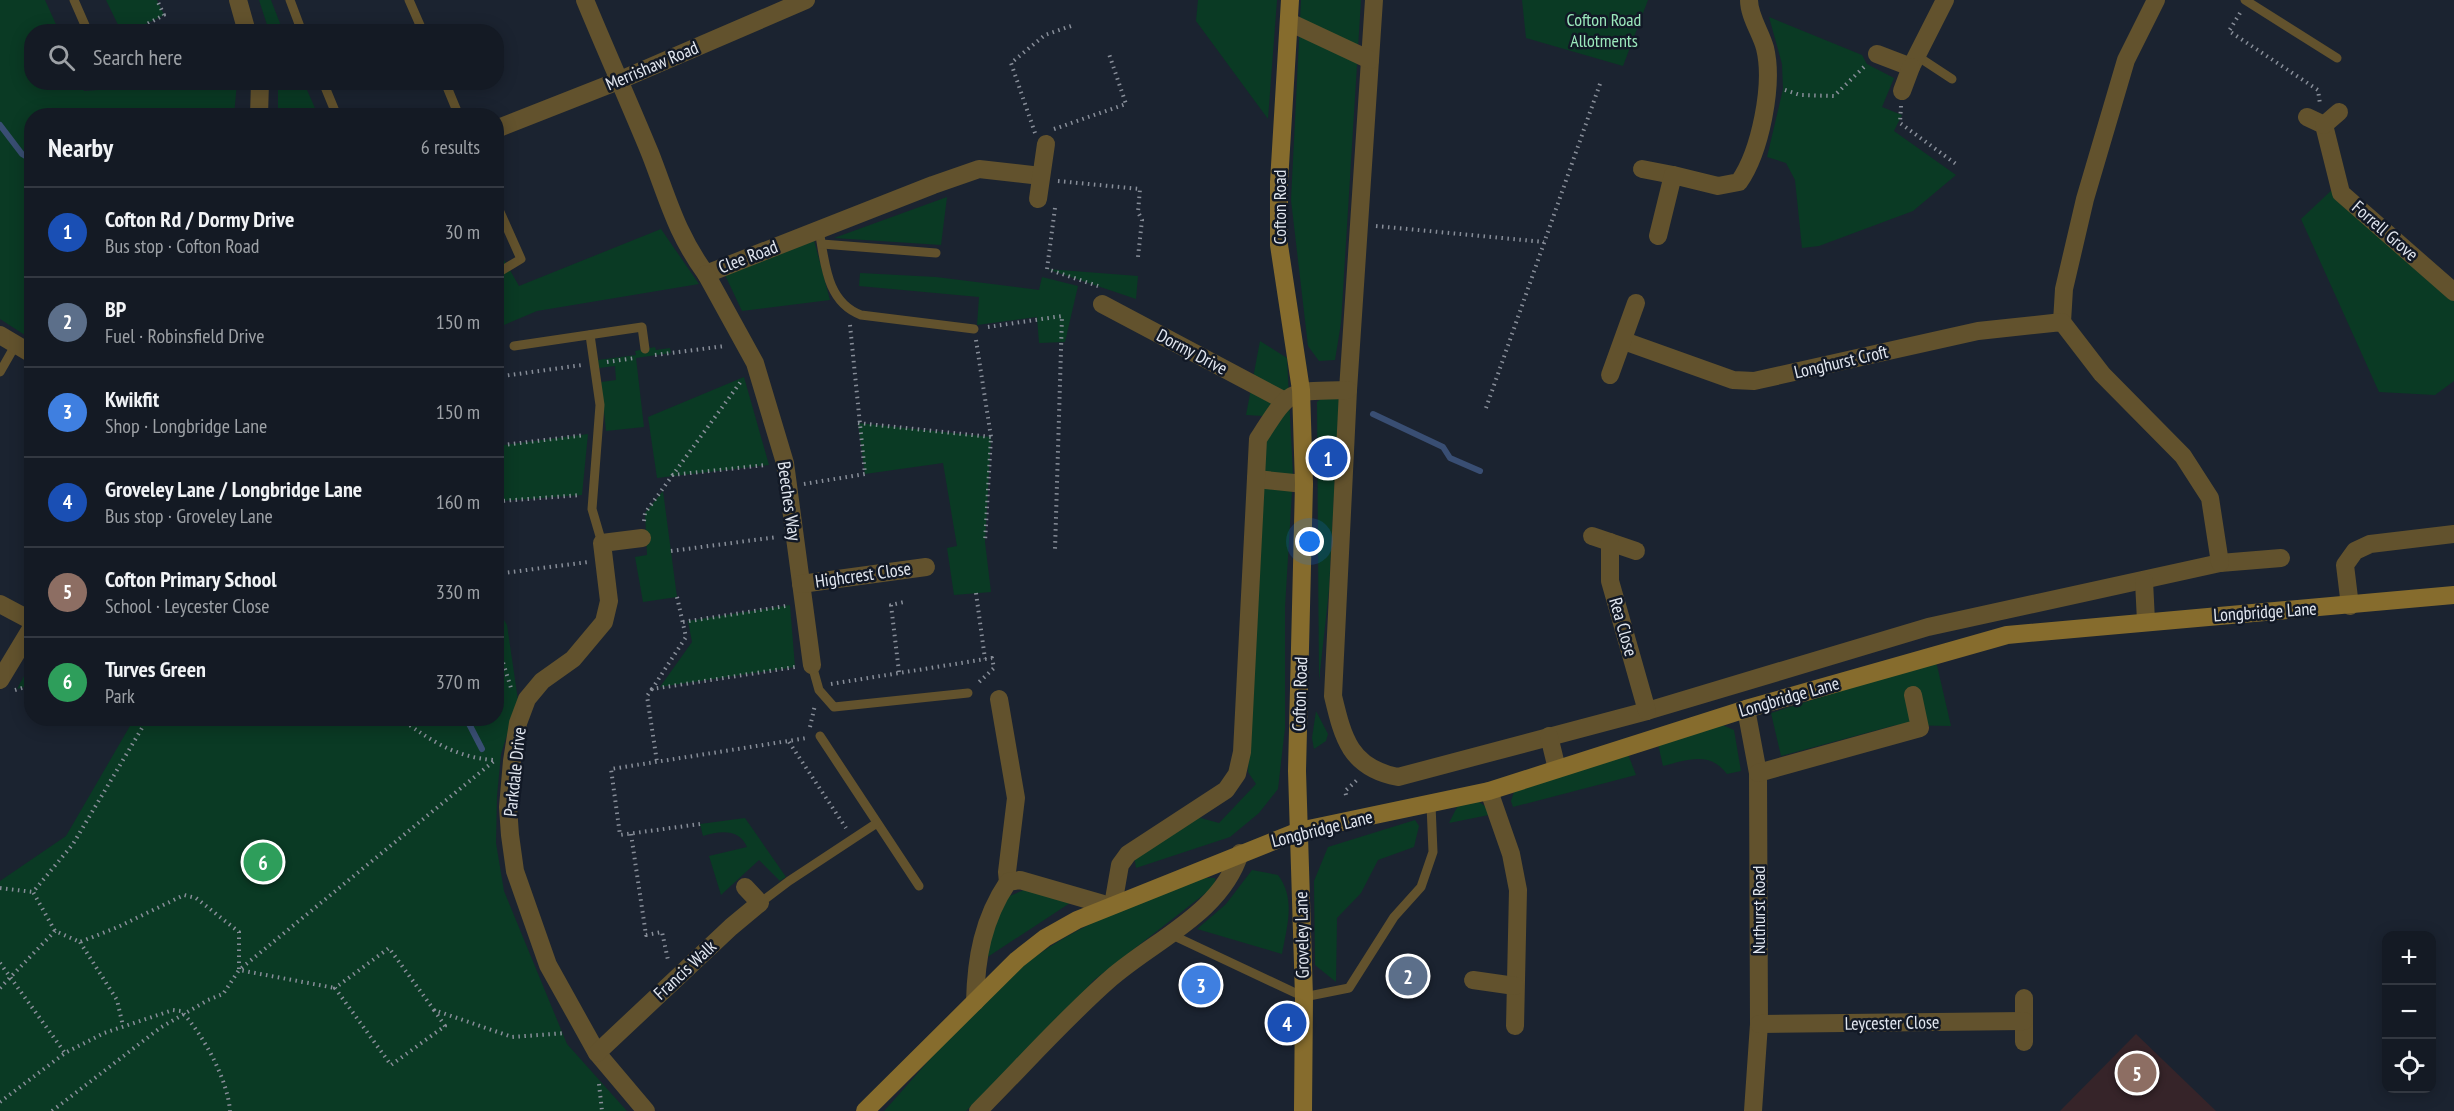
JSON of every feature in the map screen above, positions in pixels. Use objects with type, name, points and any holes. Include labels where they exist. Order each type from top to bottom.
[{"type":"main road","name":"Cofton Road","points":[[1290,0],[1279,182],[1279,245],[1301,390],[1304,484],[1297,771],[1299,831]]},
{"type":"main road","name":"Longbridge Lane","points":[[865,1111],[1017,960],[1045,938],[1077,920],[1299,831],[1350,819],[1431,806],[1489,791],[1746,709],[2007,636],[2146,621],[2350,606],[2454,595]]},
{"type":"main road","name":"Groveley Lane","points":[[1299,831],[1304,997],[1303,1111]]},
{"type":"street","points":[[238,0],[245,24]]},
{"type":"street","name":"Clee Road","points":[[585,0],[650,154],[673,220],[689,250],[706,274],[820,237],[933,184],[979,169],[1041,176]]},
{"type":"street","name":"Merrishaw Road","points":[[504,126],[618,81],[806,0]]},
{"type":"street","name":"Cofton Road","points":[[1353,753],[1344,738],[1333,696],[1348,390],[1374,0]]},
{"type":"street","points":[[1642,169],[1718,186],[1739,182],[1751,165],[1769,84],[1765,49],[1749,0]]},
{"type":"street","points":[[1902,91],[1914,61],[1945,0]]},
{"type":"street","points":[[2156,0],[2126,60],[2095,167],[2064,289],[2062,322],[2102,374],[2183,456],[2210,498],[2220,564]]},
{"type":"street","points":[[1289,22],[1370,60]]},
{"type":"street","points":[[1877,54],[1914,61]]},
{"type":"street","points":[[259,108],[260,90]]},
{"type":"street","points":[[2307,117],[2324,125],[2339,112]]},
{"type":"street","name":"Forrell Grove","points":[[2324,125],[2341,193],[2454,292]]},
{"type":"street","points":[[1038,199],[1041,176],[1041,139]]},
{"type":"street","points":[[1658,236],[1673,175]]},
{"type":"street","name":"Beeches Way","points":[[706,274],[755,363],[785,463],[812,665]]},
{"type":"street","name":"Dormy Drive","points":[[1102,296],[1283,400]]},
{"type":"street","points":[[1610,375],[1636,303]]},
{"type":"street","name":"Longhurst Croft","points":[[1624,341],[1733,380],[1754,381],[1978,331],[2062,322]]},
{"type":"street","points":[[8,339],[24,349]]},
{"type":"street","points":[[1008,882],[1020,880],[1112,906],[1120,865],[1128,854],[1226,790],[1237,774],[1242,752],[1258,439],[1283,400],[1301,390],[1348,390]]},
{"type":"street","points":[[1256,479],[1304,484]]},
{"type":"street","points":[[2350,606],[2345,565],[2355,551],[2370,544],[2454,534]]},
{"type":"street","points":[[1592,536],[1636,551]]},
{"type":"street","points":[[602,543],[642,538]]},
{"type":"street","name":"Rea Close","points":[[1610,542],[1610,581],[1647,711]]},
{"type":"street","name":"Parkdale Drive","points":[[602,543],[609,601],[604,622],[573,659],[542,681],[527,699],[503,761],[515,871],[548,965],[597,1053],[646,1111]]},
{"type":"street","name":"Longbridge Lane","points":[[1353,753],[1378,771],[1398,777],[1647,711],[1928,627],[2220,564],[2281,558]]},
{"type":"street","name":"Highcrest Close","points":[[801,584],[926,567]]},
{"type":"street","points":[[2144,581],[2146,621]]},
{"type":"street","points":[[0,604],[24,617]]},
{"type":"street","points":[[0,680],[24,640]]},
{"type":"street","points":[[1758,773],[1920,728],[1913,695]]},
{"type":"street","points":[[975,1002],[976,962],[991,912],[1008,882],[1006,872],[1016,798],[999,699]]},
{"type":"street","name":"Nuthurst Road","points":[[1746,709],[1758,773],[1759,1024],[1753,1111]]},
{"type":"street","points":[[1549,736],[1557,770]]},
{"type":"street","points":[[1489,791],[1511,854],[1518,890],[1515,1026]]},
{"type":"street","points":[[978,1111],[1111,978],[1170,934],[1219,893],[1226,884],[1240,853]]},
{"type":"street","points":[[745,887],[759,903]]},
{"type":"street","name":"Francis Walk","points":[[597,1053],[759,903]]},
{"type":"street","points":[[1473,980],[1515,986]]},
{"type":"street","points":[[2024,998],[2024,1042]]},
{"type":"street","name":"Leycester Close","points":[[1759,1024],[2024,1021]]},
{"type":"lane","points":[[74,0],[84,24]]},
{"type":"lane","points":[[290,0],[299,24]]},
{"type":"lane","points":[[409,0],[420,24]]},
{"type":"lane","points":[[2245,0],[2337,58]]},
{"type":"lane","points":[[1914,61],[1952,79]]},
{"type":"lane","points":[[326,90],[334,108]]},
{"type":"lane","points":[[448,90],[456,108]]},
{"type":"lane","points":[[504,221],[521,259],[504,269]]},
{"type":"lane","points":[[936,253],[820,237],[831,286],[837,300],[848,310],[861,315],[974,329]]},
{"type":"lane","points":[[514,346],[642,327],[645,349]]},
{"type":"lane","points":[[591,335],[592,364],[600,405],[592,501],[602,543]]},
{"type":"lane","points":[[0,372],[8,339]]},
{"type":"lane","points":[[812,665],[819,688],[834,707],[968,693]]},
{"type":"lane","points":[[820,736],[919,886]]},
{"type":"lane","points":[[1170,934],[1304,997],[1349,988],[1394,917],[1421,888],[1433,852],[1431,806]]},
{"type":"lane","points":[[759,903],[877,823]]},
{"type":"path","points":[[147,24],[164,15],[157,0]]},
{"type":"path","points":[[2235,4],[2242,9],[2229,31],[2318,90],[2324,125]]},
{"type":"path","points":[[1071,26],[1045,35],[1011,63],[1041,139],[1126,104],[1109,54]]},
{"type":"path","points":[[1769,84],[1800,95],[1834,96],[1877,54]]},
{"type":"path","points":[[1486,408],[1601,81]]},
{"type":"path","points":[[1902,91],[1900,123],[1956,164]]},
{"type":"path","points":[[1041,176],[1058,181],[1140,189],[1138,212],[1142,220],[1138,257]]},
{"type":"path","points":[[1038,199],[1055,207],[1047,269],[1102,296]]},
{"type":"path","points":[[1360,225],[1544,242]]},
{"type":"path","points":[[788,487],[865,474],[848,310]]},
{"type":"path","points":[[985,542],[992,437],[974,329],[1062,316],[1055,550]]},
{"type":"path","points":[[504,376],[744,344]]},
{"type":"path","points":[[642,538],[645,513],[755,363]]},
{"type":"path","points":[[858,423],[992,437]]},
{"type":"path","points":[[504,445],[598,433]]},
{"type":"path","points":[[672,476],[785,463]]},
{"type":"path","points":[[504,501],[582,495]]},
{"type":"path","points":[[671,551],[794,535]]},
{"type":"path","points":[[504,573],[581,562],[604,563]]},
{"type":"path","points":[[976,593],[985,659]]},
{"type":"path","points":[[657,762],[647,696],[686,637],[677,597]]},
{"type":"path","points":[[899,672],[891,605],[904,602]]},
{"type":"path","points":[[683,622],[803,603]]},
{"type":"path","points":[[700,824],[620,835],[611,769],[807,739],[819,688],[899,672],[992,658],[993,668],[968,693]]},
{"type":"path","points":[[504,665],[513,694],[518,723]]},
{"type":"path","points":[[652,688],[812,665]]},
{"type":"path","points":[[33,892],[73,844],[143,726]]},
{"type":"path","points":[[411,726],[429,740],[468,758],[503,761]]},
{"type":"path","points":[[789,742],[853,839]]},
{"type":"path","points":[[52,1111],[160,1028],[185,1016],[208,1000],[223,994],[239,970],[503,761]]},
{"type":"path","points":[[631,834],[646,935],[663,932],[673,982]]},
{"type":"path","points":[[0,888],[33,892]]},
{"type":"path","points":[[33,892],[56,931],[80,942],[117,1000],[123,1026]]},
{"type":"path","points":[[80,942],[118,927],[184,895],[196,898],[239,932],[239,970]]},
{"type":"path","points":[[0,988],[56,931]]},
{"type":"path","points":[[239,970],[335,988],[391,1065],[445,1026],[389,948],[335,988]]},
{"type":"path","points":[[0,963],[65,1053]]},
{"type":"path","points":[[434,1010],[512,1037],[584,1032]]},
{"type":"path","points":[[0,1102],[65,1053],[123,1026],[173,1011],[181,1011],[197,1031],[221,1074],[229,1094],[231,1111]]},
{"type":"shaded area","points":[[2136,1034],[2216,1111],[2060,1111]]},
{"type":"green space","points":[[0,0],[45,0],[56,24],[24,24],[24,90],[236,90],[235,108],[24,108],[24,334],[0,319]]},
{"type":"green space","points":[[106,0],[157,0],[164,15],[146,24],[118,24]]},
{"type":"green space","points":[[259,0],[271,0],[280,24],[267,24]]},
{"type":"green space","points":[[1198,0],[1277,0],[1268,119],[1196,21]]},
{"type":"green space","points":[[1301,0],[1361,0],[1341,323],[1335,360],[1319,361],[1308,346],[1291,200]]},
{"type":"green space","name":"Cofton Road Allotments","points":[[1522,0],[1648,0],[1623,66],[1526,38]]},
{"type":"green space","points":[[1769,17],[1862,55],[1867,64],[1894,78],[1882,107],[1902,115],[1894,131],[1956,175],[1913,211],[1819,246],[1802,248],[1795,180],[1786,163],[1767,157],[1783,89],[1782,64]]},
{"type":"green space","points":[[278,90],[307,90],[315,108],[278,108]]},
{"type":"green space","points":[[2334,188],[2341,203],[2454,301],[2454,381],[2435,395],[2379,392],[2301,219]]},
{"type":"green space","points":[[947,197],[941,245],[834,238]]},
{"type":"green space","points":[[661,229],[699,284],[537,311],[504,325],[504,260],[519,286]]},
{"type":"green space","points":[[814,240],[830,300],[742,311],[725,275]]},
{"type":"green space","points":[[1047,269],[1138,276],[1136,299]]},
{"type":"green space","points":[[860,273],[936,277],[1039,290],[1042,277],[1078,286],[1065,342],[1039,343],[1037,317],[977,325],[979,297],[859,286]]},
{"type":"green space","points":[[1260,341],[1287,358],[1293,475],[1285,607],[1285,728],[1278,789],[1259,813],[1230,837],[1136,868],[1134,856],[1197,817],[1219,823],[1256,784],[1248,772],[1263,416],[1246,415]]},
{"type":"green space","points":[[655,347],[656,350],[670,348],[671,353],[636,358],[644,427],[606,431],[601,382],[616,380],[615,366],[599,368],[598,360],[636,355],[635,351]]},
{"type":"green space","points":[[744,377],[769,465],[657,478],[648,417]]},
{"type":"green space","points":[[1325,395],[1334,396],[1339,400],[1329,590],[1319,681],[1317,402]]},
{"type":"green space","points":[[858,423],[991,437],[985,542],[991,592],[954,595],[947,548],[957,546],[943,463],[865,474]]},
{"type":"green space","points":[[588,434],[582,495],[504,501],[504,445]]},
{"type":"green space","points":[[663,491],[677,597],[643,602],[635,557],[647,555],[645,513]]},
{"type":"green space","points":[[790,605],[795,667],[660,687],[692,642],[688,621]]},
{"type":"green space","points":[[504,620],[507,625],[518,700],[501,754],[497,796],[496,843],[504,891],[567,1044],[627,1111],[0,1111],[0,881],[66,836],[130,726],[504,726]]},
{"type":"green space","points":[[1936,661],[1951,726],[1896,725],[1781,756],[1771,713]]},
{"type":"green space","points":[[24,676],[24,687],[17,689]]},
{"type":"green space","points":[[1316,711],[1328,734],[1326,741],[1314,749],[1312,738]]},
{"type":"green space","points":[[1718,723],[1734,730],[1741,771],[1727,774],[1713,762],[1698,759],[1663,766],[1658,744]]},
{"type":"green space","points":[[1628,754],[1636,775],[1513,807],[1511,801],[1514,792]]},
{"type":"green space","points":[[1478,801],[1486,807],[1489,815],[1449,823],[1457,807]]},
{"type":"green space","points":[[745,818],[786,877],[780,881],[759,860],[721,895],[709,856],[747,847],[739,837],[728,832],[703,836],[700,824]]},
{"type":"green space","points":[[1415,820],[1419,826],[1414,847],[1378,860],[1361,893],[1337,918],[1336,982],[1315,965],[1314,881],[1328,847]]},
{"type":"green space","points":[[1252,870],[1278,875],[1284,884],[1289,913],[1282,954],[1197,929],[1226,904]]},
{"type":"green space","points":[[1205,878],[1215,878],[1216,885],[1093,981],[1072,1006],[966,1111],[884,1111],[977,1007],[1039,954],[1078,930],[1119,910]]},
{"type":"green space","points":[[1026,889],[1070,903],[980,962],[1005,898]]},
{"type":"waterway","points":[[0,125],[24,155]]},
{"type":"waterway","points":[[1373,414],[1443,447],[1450,458],[1480,471]]},
{"type":"waterway","points":[[470,726],[482,749]]},
{"type":"place","name":"Cofton Rd / Dormy Drive","points":[[1328,458]]},
{"type":"place","name":"Turves Green","points":[[263,862]]},
{"type":"place","name":"BP","points":[[1408,976]]},
{"type":"place","name":"Kwikfit","points":[[1201,985]]},
{"type":"place","name":"Groveley Lane / Longbridge Lane","points":[[1287,1023]]},
{"type":"place","name":"Cofton Primary School","points":[[2137,1073]]}]
